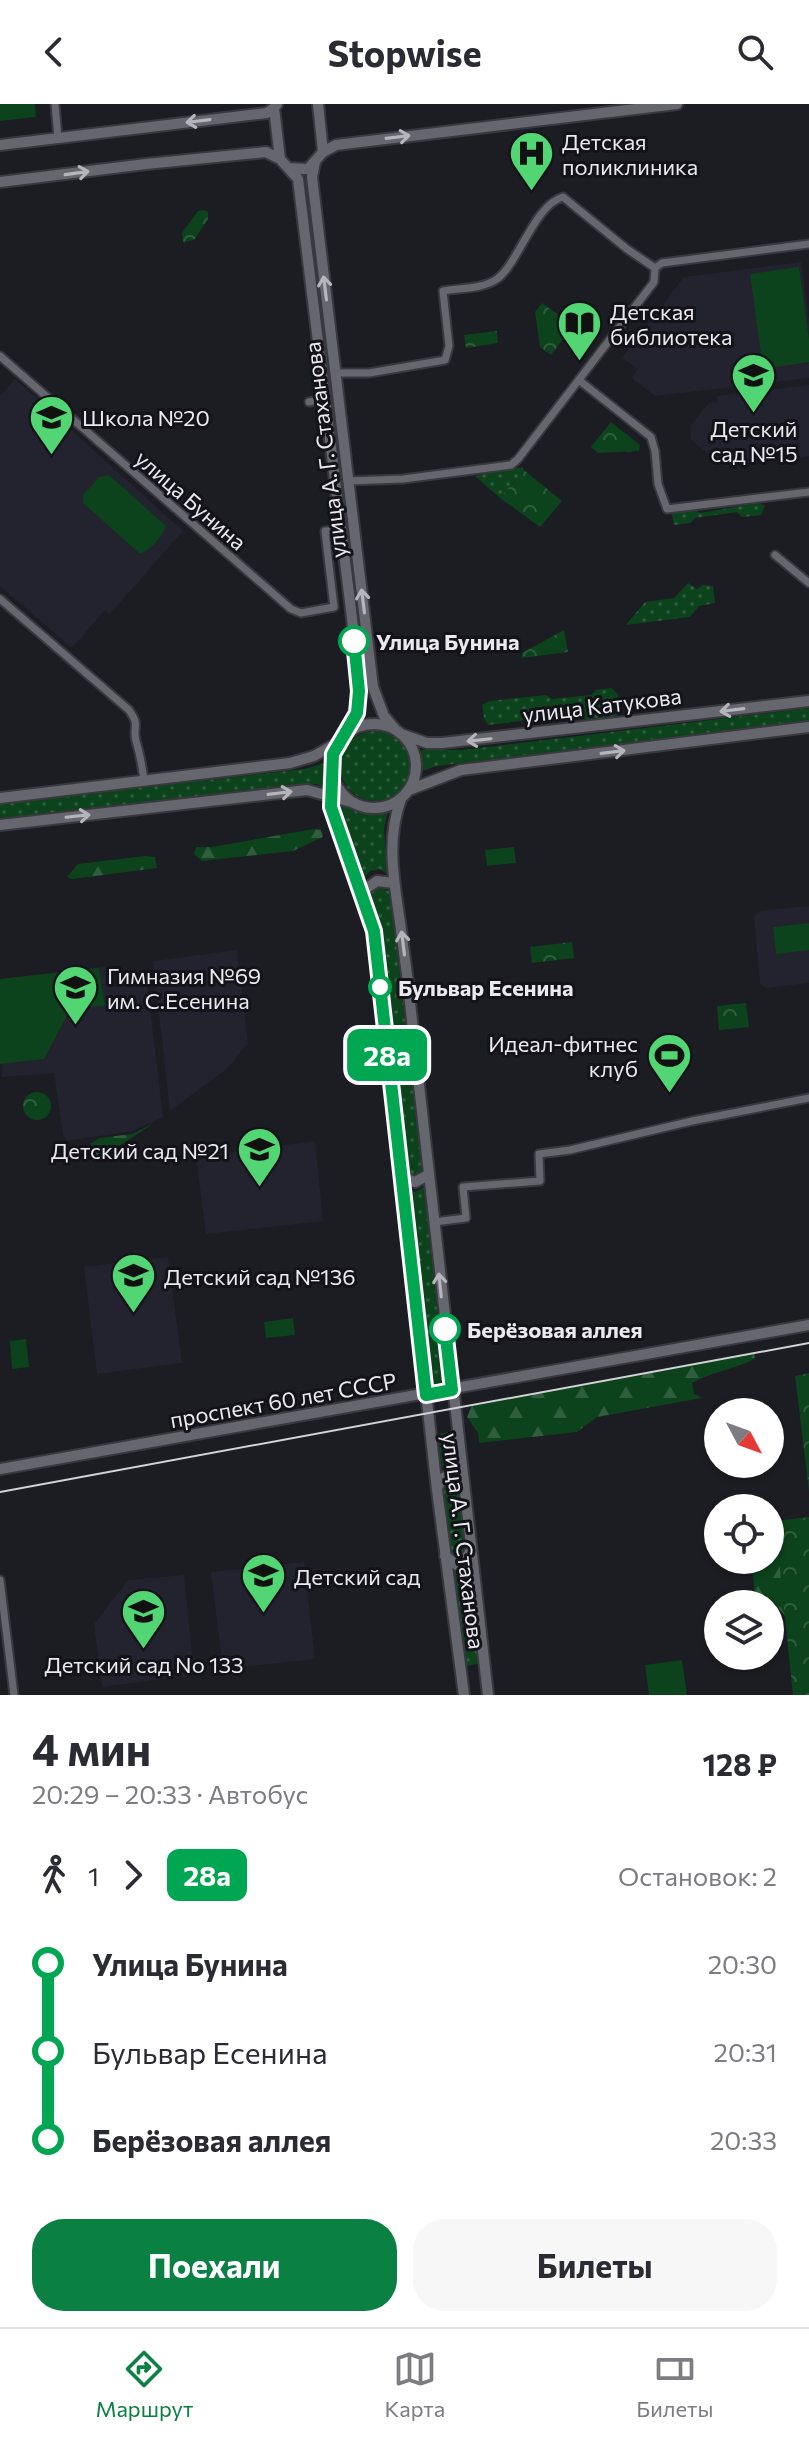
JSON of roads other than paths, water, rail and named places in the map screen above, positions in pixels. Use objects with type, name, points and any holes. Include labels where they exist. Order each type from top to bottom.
[{"type":"main road","points":[[318,104],[323,152]]},
{"type":"main road","points":[[0,182],[266,152],[289,168],[308,169],[323,152],[336,145],[677,104]]},
{"type":"main road","points":[[0,145],[267,113],[276,106]]},
{"type":"main road","points":[[276,106],[280,159]]},
{"type":"main road","name":"улица А. Г. Стаханова","points":[[315,162],[312,177],[373,687],[384,716],[398,731]]},
{"type":"main road","name":"улица А. Г. Стаханова","points":[[289,168],[298,179],[359,691],[357,713],[343,738]]},
{"type":"main road","name":"улица Катукова","points":[[398,731],[427,743],[442,743],[809,701]]},
{"type":"main road","points":[[0,798],[290,763],[314,756],[357,727],[370,724],[398,731],[408,741],[416,760],[416,771],[405,794]]},
{"type":"main road","points":[[0,825],[293,791],[316,792],[330,801],[376,808],[389,805],[433,779],[461,770],[809,727]]},
{"type":"main road","points":[[343,738],[333,754],[333,778],[351,802]]},
{"type":"main road","name":"улица А. Г. Стаханова","points":[[333,778],[330,801],[374,931],[437,1490],[464,1695]]},
{"type":"main road","name":"улица А. Г. Стаханова","points":[[405,794],[393,821],[391,836],[394,883],[488,1695]]},
{"type":"main road","points":[[360,893],[377,881],[394,883]]},
{"type":"main road","points":[[401,1177],[415,1182],[428,1175]]},
{"type":"main road","name":"проспект 60 лет СССР","points":[[0,1469],[809,1325]]},
{"type":"main road","points":[[437,1490],[443,1478],[450,1474],[457,1477],[462,1486]]},
{"type":"main road","points":[[445,1556],[457,1565],[463,1563],[470,1550]]},
{"type":"street","points":[[55,104],[58,138]]},
{"type":"street","points":[[336,373],[369,373],[445,360],[449,346],[443,291],[486,284],[502,275],[554,199],[563,197],[655,268]]},
{"type":"street","points":[[655,268],[662,263],[809,244]]},
{"type":"street","points":[[348,481],[403,479],[511,465],[580,381],[654,282],[655,268]]},
{"type":"street","name":"улица Бунина","points":[[0,356],[291,609],[301,613],[334,607],[325,531],[341,530]]},
{"type":"street","points":[[580,381],[651,437],[658,484],[667,509],[809,492]]},
{"type":"street","points":[[309,402],[324,399]]},
{"type":"street","points":[[775,555],[809,583]]},
{"type":"street","points":[[0,599],[129,710],[137,721],[135,739],[141,750],[144,780]]},
{"type":"street","points":[[434,1222],[466,1218],[463,1187],[540,1181],[539,1154],[809,1098]]},
{"type":"street","points":[[0,1580],[14,1695]]},
{"type":"tram line","points":[[0,1492],[809,1343]]},
{"type":"place","name":"Детская поликлиника","points":[[531,193]]},
{"type":"place","name":"Детская библиотека","points":[[579,363]]},
{"type":"place","name":"Детский сад №15","points":[[754,414]]},
{"type":"place","name":"Школа №20","points":[[51,456]]},
{"type":"place","name":"Улица Бунина","points":[[354,641]]},
{"type":"place","name":"Бульвар Есенина","points":[[380,987]]},
{"type":"place","name":"Гимназия №69 им. С.Есенина","points":[[76,1027]]},
{"type":"place","name":"Идеал-фитнес клуб","points":[[669,1095]]},
{"type":"place","name":"Детский сад №21","points":[[260,1189]]},
{"type":"place","name":"Детский сад №136","points":[[133,1315]]},
{"type":"place","name":"Берёзовая аллея","points":[[445,1329]]},
{"type":"place","name":"Детский сад","points":[[263,1615]]},
{"type":"place","name":"Детский сад No 133","points":[[144,1650]]}]
